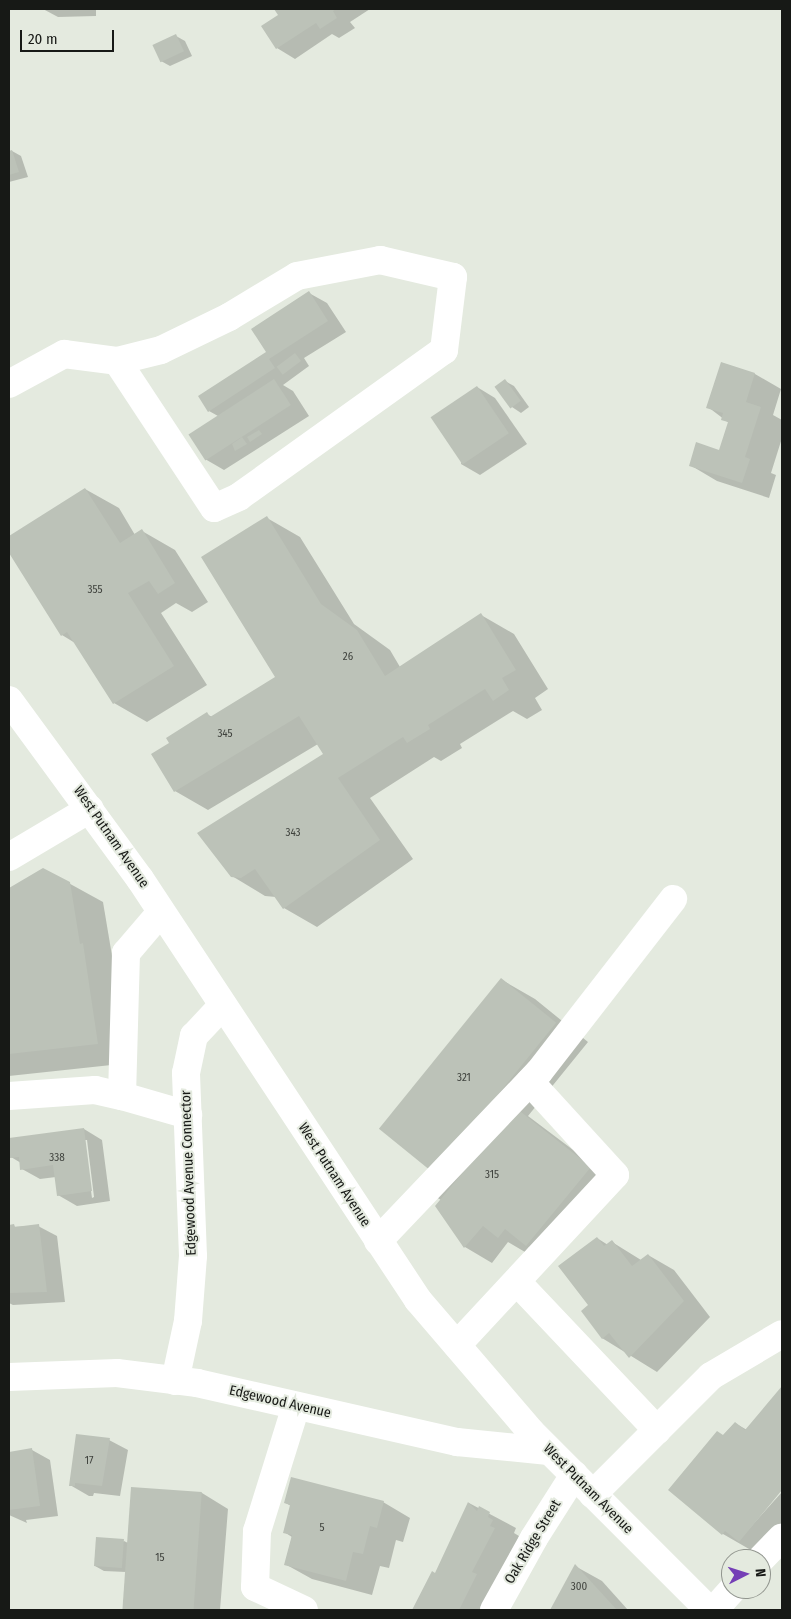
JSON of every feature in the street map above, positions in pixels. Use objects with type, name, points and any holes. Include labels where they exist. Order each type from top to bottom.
[{"type":"street","points":[[9,384],[64,354],[118,361],[178,342],[229,317],[296,276],[380,260],[453,277],[444,350],[239,497],[214,508],[118,361]]},
{"type":"street","name":"West Putnam Avenue","points":[[9,700],[90,809],[161,912],[418,1300],[493,1391],[549,1451],[709,1610]]},
{"type":"street","points":[[9,857],[90,809]]},
{"type":"street","points":[[378,1241],[530,1082],[672,899]]},
{"type":"street","points":[[122,1096],[126,953],[161,912]]},
{"type":"street","name":"Edgewood Avenue Connector","points":[[175,1381],[188,1321],[193,1256],[186,1073],[194,1036],[223,1005]]},
{"type":"street","points":[[457,1345],[615,1175],[530,1082]]},
{"type":"street","points":[[9,1096],[95,1090],[188,1116]]},
{"type":"street","points":[[517,1282],[657,1430]]},
{"type":"street","name":"Oak Ridge Street","points":[[494,1610],[534,1538],[584,1485],[657,1430],[711,1376],[782,1334]]},
{"type":"street","name":"Edgewood Avenue","points":[[9,1377],[117,1373],[175,1381],[458,1442],[549,1451]]},
{"type":"street","points":[[296,1406],[257,1531],[255,1588],[304,1610]]},
{"type":"street","points":[[771,1549],[782,1537]]},
{"type":"street","points":[[714,1610],[724,1599]]},
{"type":"building","points":[[274,9],[336,9],[333,11],[337,18],[320,29],[316,23],[276,49],[261,26],[278,15]]},
{"type":"building","points":[[176,34],[184,51],[160,62],[152,45]]},
{"type":"building","points":[[12,150],[19,172],[9,175],[9,151]]},
{"type":"building","points":[[309,291],[328,321],[269,359],[275,368],[208,412],[198,396],[266,352],[251,329]]},
{"type":"building","points":[[295,353],[301,361],[283,375],[277,367]]},
{"type":"building","points":[[721,362],[755,373],[746,402],[761,407],[745,457],[750,459],[742,483],[689,466],[696,442],[719,450],[728,422],[721,420],[723,413],[706,408]]},
{"type":"building","points":[[274,379],[291,405],[205,461],[188,435]]},
{"type":"building","points":[[505,379],[521,401],[510,408],[494,387]]},
{"type":"building","points":[[477,386],[509,433],[462,465],[431,417]]},
{"type":"building","points":[[259,430],[262,434],[250,442],[247,437]]},
{"type":"building","points":[[242,437],[247,444],[235,451],[232,444]]},
{"type":"building","points":[[85,488],[120,543],[142,529],[175,583],[158,594],[149,581],[128,593],[174,666],[113,704],[67,632],[61,636],[9,553],[9,536]]},
{"type":"building","points":[[267,516],[321,604],[357,630],[385,676],[481,613],[516,670],[502,678],[509,690],[493,701],[485,689],[428,725],[430,729],[407,743],[403,737],[338,778],[380,840],[283,909],[255,869],[241,878],[231,877],[197,833],[323,754],[299,716],[174,792],[151,754],[169,743],[166,738],[207,712],[210,717],[275,677],[201,557]]},
{"type":"building","points":[[43,868],[70,882],[80,944],[83,943],[98,1044],[9,1054],[9,888]]},
{"type":"building","points":[[501,978],[556,1023],[434,1173],[379,1129]]},
{"type":"building","points":[[516,1108],[591,1167],[526,1246],[505,1229],[498,1238],[483,1226],[464,1248],[435,1206]]},
{"type":"building","points":[[84,1128],[92,1191],[57,1196],[53,1165],[20,1170],[19,1157],[10,1158],[9,1138]]},
{"type":"building","points":[[14,1224],[15,1227],[39,1224],[47,1292],[9,1293],[9,1225]]},
{"type":"building","points":[[597,1237],[604,1246],[612,1240],[632,1266],[648,1254],[684,1301],[629,1358],[609,1333],[602,1339],[581,1311],[588,1305],[558,1266]]},
{"type":"building","points":[[782,1386],[782,1490],[739,1542],[725,1531],[722,1535],[668,1490],[717,1431],[723,1435],[735,1422],[745,1430]]},
{"type":"building","points":[[76,1434],[110,1438],[102,1486],[75,1483],[75,1486],[69,1486]]},
{"type":"building","points":[[32,1448],[40,1506],[9,1510],[9,1452]]},
{"type":"building","points":[[291,1477],[384,1501],[377,1528],[370,1526],[363,1554],[353,1552],[346,1581],[284,1565],[292,1535],[283,1533],[290,1505],[284,1503]]},
{"type":"building","points":[[131,1487],[202,1492],[194,1610],[122,1610]]},
{"type":"building","points":[[468,1502],[477,1511],[479,1506],[490,1512],[488,1517],[493,1520],[490,1526],[495,1528],[472,1572],[477,1574],[459,1610],[412,1610],[432,1571],[435,1573]]},
{"type":"building","points":[[96,1537],[124,1539],[122,1568],[94,1566]]},
{"type":"building","points":[[575,1564],[617,1610],[550,1610]]}]
